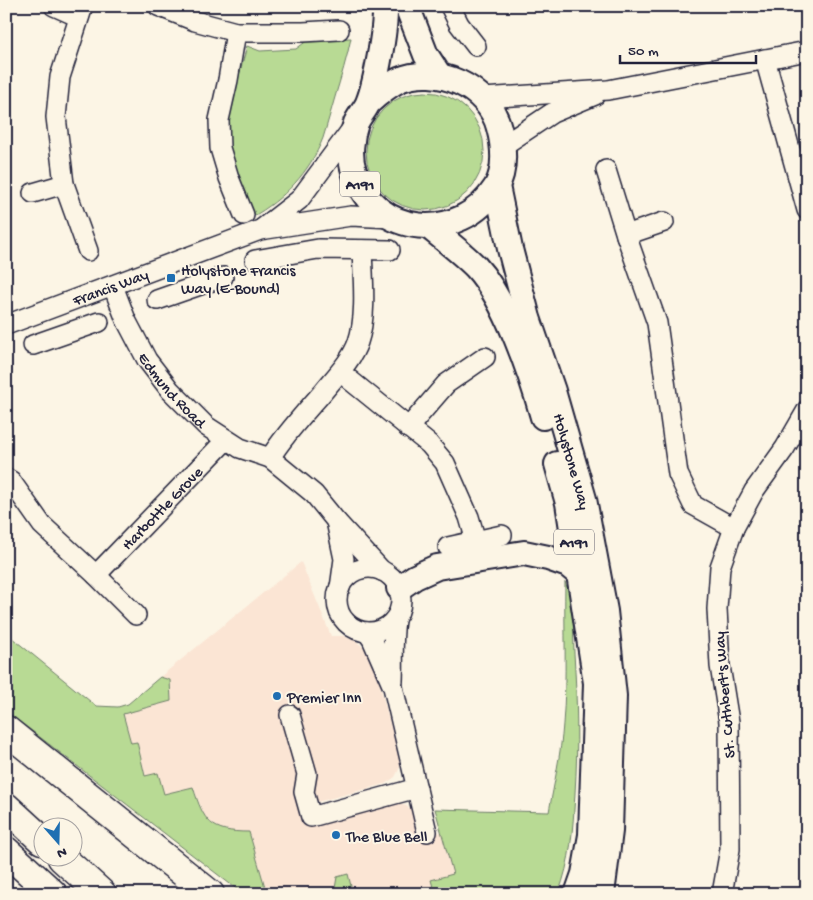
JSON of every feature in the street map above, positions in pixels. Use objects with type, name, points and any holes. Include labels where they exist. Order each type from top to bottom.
[{"type":"highway","points":[[6,730],[210,894]]},
{"type":"highway","points":[[6,807],[32,831]]},
{"type":"highway","points":[[6,851],[53,894]]},
{"type":"highway","points":[[73,868],[102,894]]},
{"type":"main road","name":"Holystone Way","points":[[368,103],[379,59],[384,6]]},
{"type":"main road","points":[[407,6],[426,55],[438,75]]},
{"type":"main road","name":"Holystone Way","points":[[419,75],[438,75],[463,83],[483,98],[497,120],[504,144],[502,167],[497,186],[478,208],[455,222],[429,227],[410,225],[392,218],[376,207],[363,192],[354,170],[351,147],[356,123],[368,103],[382,89],[400,80],[419,75]]},
{"type":"main road","name":"Holystone Way","points":[[497,186],[510,249],[528,318],[553,392],[584,499],[605,611],[614,696],[610,832],[602,894]]},
{"type":"main road","name":"Holystone Way","points":[[429,227],[476,267],[495,294],[512,330],[538,398],[568,503],[596,683],[591,835],[584,874],[577,894]]},
{"type":"main road","points":[[398,588],[436,567],[524,553],[568,565],[580,575]]},
{"type":"street","points":[[54,6],[81,11],[60,77],[56,118],[64,184],[88,251]]},
{"type":"street","points":[[158,6],[195,21],[236,32],[339,30]]},
{"type":"street","points":[[450,6],[459,24],[476,46]]},
{"type":"street","points":[[236,32],[228,80],[218,120],[220,148],[229,178],[244,215]]},
{"type":"street","points":[[483,98],[608,90],[807,51]]},
{"type":"street","points":[[765,59],[806,200]]},
{"type":"street","points":[[504,144],[552,114],[608,90]]},
{"type":"street","name":"Francis Way","points":[[260,230],[298,200],[356,123]]},
{"type":"street","points":[[606,170],[626,235],[657,323],[678,474],[693,505],[734,528]]},
{"type":"street","points":[[33,193],[64,184]]},
{"type":"street","name":"Francis Way","points":[[6,325],[51,310],[260,230],[351,216],[392,218]]},
{"type":"street","points":[[626,235],[664,222]]},
{"type":"street","points":[[255,260],[318,249],[390,250]]},
{"type":"street","points":[[270,458],[282,439],[340,372],[357,344],[361,331],[363,301],[362,250]]},
{"type":"street","name":"Francis Way","points":[[157,300],[215,280],[198,254]]},
{"type":"street","name":"Edmund Road","points":[[113,286],[126,320],[147,360],[170,390],[206,426],[240,448],[270,458],[314,494],[382,571],[391,576],[398,588]]},
{"type":"street","name":"Francis Way","points":[[51,310],[61,336]]},
{"type":"street","name":"Francis Way","points":[[33,345],[99,322]]},
{"type":"street","points":[[408,428],[446,384],[485,358]]},
{"type":"street","points":[[340,372],[429,444],[445,463],[469,517],[476,541]]},
{"type":"street","name":"St. Cuthbert's Way","points":[[722,894],[730,849],[729,722],[720,666],[717,609],[720,567],[734,528],[754,492],[785,448],[807,410]]},
{"type":"street","name":"Harbottle Grove","points":[[96,575],[226,440]]},
{"type":"street","points":[[6,478],[11,481],[42,525],[136,615]]},
{"type":"street","name":"Edmund Road","points":[[336,521],[344,559],[337,598],[338,608],[342,618],[350,626],[359,631],[367,632]]},
{"type":"street","points":[[448,547],[502,535]]},
{"type":"street","points":[[340,588],[345,579],[362,569],[382,571]]},
{"type":"street","points":[[367,632],[380,631],[394,620],[399,612],[401,603],[398,588]]},
{"type":"street","points":[[393,687],[394,620]]},
{"type":"street","points":[[367,632],[372,639],[393,687],[427,832]]},
{"type":"street","points":[[290,715],[307,774],[304,792],[311,817],[417,788]]},
{"type":"shaded area","name":"Premier Inn","points":[[301,562],[331,636],[343,636],[356,641],[372,655],[401,765],[395,777],[385,784],[317,802],[322,821],[392,802],[410,808],[415,814],[422,838],[441,832],[435,809],[508,894],[267,894],[249,832],[233,832],[218,828],[205,818],[193,787],[164,795],[145,776],[137,743],[131,743],[123,714],[171,701],[170,680],[160,677]]},
{"type":"green space","points":[[351,38],[323,138],[311,162],[285,193],[252,217],[230,155],[226,136],[228,104],[238,79],[247,46],[260,51],[296,49],[308,40]]},
{"type":"green space","points":[[425,92],[448,96],[467,109],[480,128],[484,151],[480,174],[467,193],[448,206],[425,210],[402,206],[383,193],[370,174],[366,151],[370,128],[383,109],[402,96]]},
{"type":"green space","points":[[565,582],[573,617],[577,758],[571,844],[558,894],[435,894],[431,880],[453,874],[435,809],[549,812],[563,724]]},
{"type":"green space","points":[[6,633],[96,706],[118,707],[128,704],[160,677],[170,680],[171,701],[123,714],[131,743],[137,742],[145,776],[158,773],[164,794],[193,787],[201,809],[210,823],[225,830],[249,832],[267,894],[243,894],[6,711]]},
{"type":"green space","points":[[348,874],[353,894],[334,894],[337,877]]},
{"type":"place","name":"Holystone Francis Way (E-Bound)","points":[[171,278]]},
{"type":"place","name":"Premier Inn","points":[[277,696]]},
{"type":"place","name":"The Blue Bell","points":[[336,835]]}]
